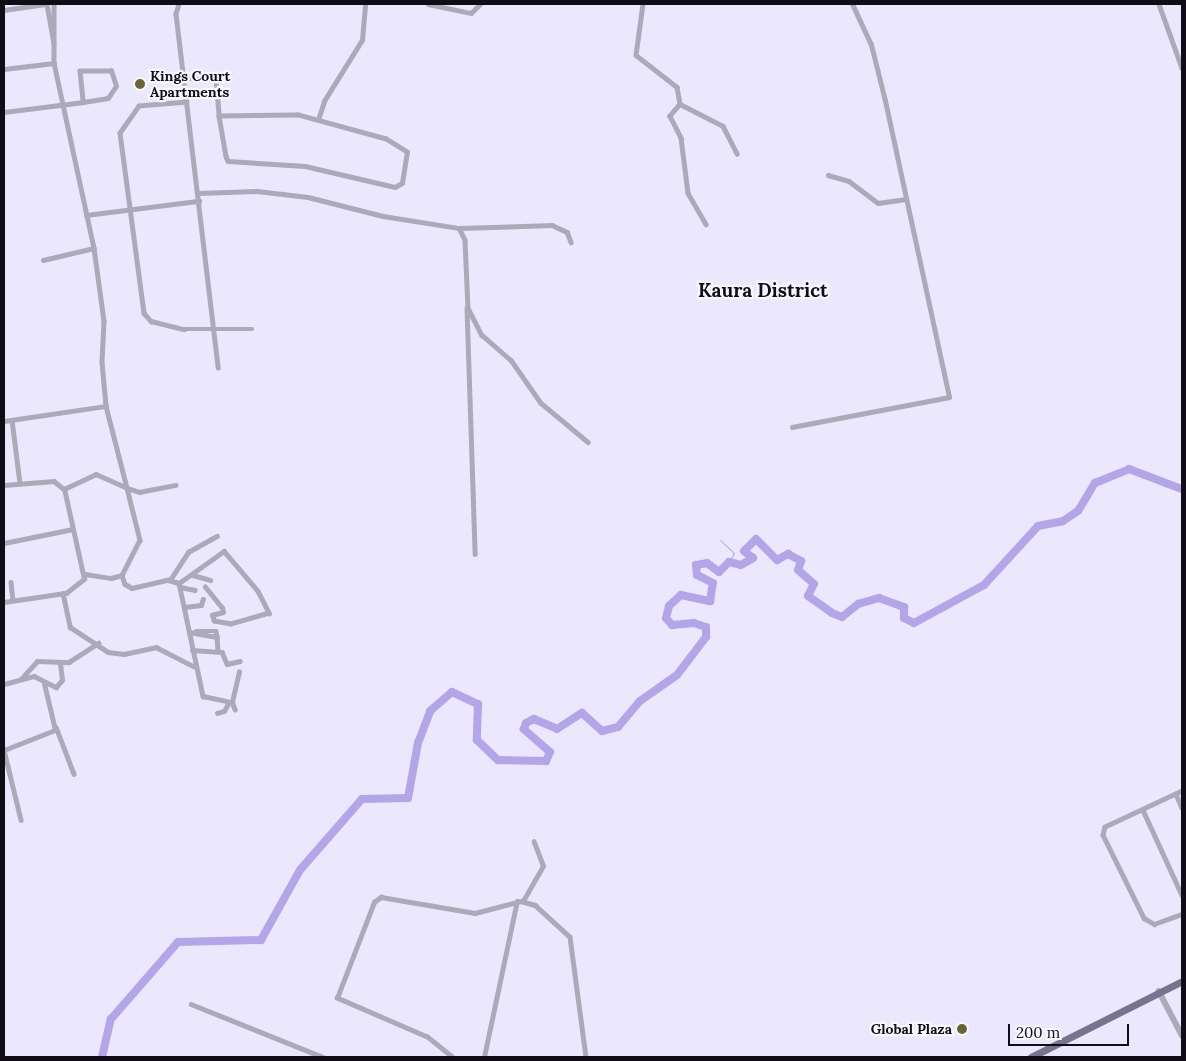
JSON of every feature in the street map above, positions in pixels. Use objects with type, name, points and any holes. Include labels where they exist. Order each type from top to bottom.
[{"type":"main road","points":[[1031,1057],[1182,981]]},
{"type":"street","points":[[4,10],[46,4],[54,43]]},
{"type":"street","points":[[54,4],[54,62],[94,248],[104,322],[102,362],[106,406],[140,540],[122,575],[125,584],[132,588],[170,580],[195,590]]},
{"type":"street","points":[[179,4],[176,14],[186,79],[187,102],[218,368]]},
{"type":"street","points":[[318,120],[362,40],[365,4]]},
{"type":"street","points":[[428,4],[471,13],[480,4]]},
{"type":"street","points":[[643,4],[636,55],[674,82],[680,104],[723,126],[737,154]]},
{"type":"street","points":[[792,427],[949,397],[871,45],[852,4]]},
{"type":"street","points":[[1159,4],[1182,68]]},
{"type":"street","points":[[4,69],[54,62]]},
{"type":"street","points":[[4,112],[83,102],[114,93],[111,71],[80,71],[83,102]]},
{"type":"street","points":[[186,79],[216,79],[219,116],[228,161],[305,166],[401,185],[407,156],[402,147],[318,120],[285,113],[219,116]]},
{"type":"street","points":[[187,102],[144,104],[124,121],[119,147],[145,316],[184,328],[214,326],[252,329]]},
{"type":"street","points":[[680,104],[670,116],[681,138],[688,193],[706,224]]},
{"type":"street","points":[[828,175],[849,181],[878,203],[906,199]]},
{"type":"street","points":[[198,193],[257,191],[308,198],[383,216],[459,228],[552,225],[567,232],[571,242]]},
{"type":"street","points":[[86,215],[199,201]]},
{"type":"street","points":[[459,228],[465,240],[475,554]]},
{"type":"street","points":[[43,260],[94,248]]},
{"type":"street","points":[[467,301],[482,335],[511,360],[541,403],[588,442]]},
{"type":"street","points":[[4,421],[106,406]]},
{"type":"street","points":[[12,420],[20,483]]},
{"type":"street","points":[[64,489],[96,474],[139,492],[175,486]]},
{"type":"street","points":[[4,485],[54,481],[64,489],[85,574],[80,584],[63,594],[4,602]]},
{"type":"street","points":[[4,543],[73,529]]},
{"type":"street","points":[[170,580],[188,552],[217,536]]},
{"type":"street","points":[[180,585],[224,551],[258,591],[269,613],[231,624],[214,621],[212,615],[222,608],[205,587]]},
{"type":"street","points":[[85,574],[111,578],[122,575]]},
{"type":"street","points":[[193,575],[210,580]]},
{"type":"street","points":[[11,582],[13,600]]},
{"type":"street","points":[[180,585],[192,650],[193,666],[202,696],[231,702],[235,709]]},
{"type":"street","points":[[63,594],[70,627],[113,654],[156,647],[193,666]]},
{"type":"street","points":[[185,607],[201,605],[203,599]]},
{"type":"street","points":[[189,632],[216,632],[218,651],[226,664],[240,661]]},
{"type":"street","points":[[21,679],[37,661],[60,662],[98,644]]},
{"type":"street","points":[[192,650],[218,651]]},
{"type":"street","points":[[4,684],[34,676],[44,684],[60,685],[60,662]]},
{"type":"street","points":[[217,713],[224,711],[231,702],[239,672]]},
{"type":"street","points":[[44,684],[56,727],[74,774]]},
{"type":"street","points":[[21,820],[4,750],[48,735],[56,727]]},
{"type":"street","points":[[1182,791],[1105,827],[1103,835],[1144,918],[1154,924],[1182,914]]},
{"type":"street","points":[[1176,794],[1182,808]]},
{"type":"street","points":[[1142,810],[1182,895]]},
{"type":"street","points":[[523,901],[543,866],[534,842]]},
{"type":"street","points":[[452,1057],[427,1037],[337,999],[374,902],[381,897],[482,913],[517,901],[535,905],[570,937],[586,1057]]},
{"type":"street","points":[[484,1057],[517,901]]},
{"type":"street","points":[[1160,991],[1182,1035]]},
{"type":"street","points":[[191,1004],[323,1057]]},
{"type":"waterway","points":[[102,1057],[111,1019],[178,942],[261,940],[300,870],[362,799],[408,798],[418,743],[430,711],[452,692],[478,704],[477,740],[498,760],[546,761],[550,752],[524,729],[526,723],[534,719],[557,729],[582,713],[602,731],[618,727],[640,701],[677,675],[706,637],[706,627],[694,623],[672,625],[666,618],[669,606],[681,595],[710,601],[713,583],[697,575],[696,565],[707,563],[719,572],[729,562],[741,565],[753,558],[744,551],[756,539],[777,560],[788,554],[801,561],[798,570],[814,584],[808,596],[832,613],[842,617],[858,604],[879,598],[904,607],[904,618],[914,623],[984,585],[1038,526],[1063,521],[1078,511],[1095,483],[1129,469],[1182,489]]},
{"type":"waterway","points":[[720,540],[734,553],[729,562]]},
{"type":"place","name":"Kings Court Apartments","points":[[140,84]]},
{"type":"place","name":"Global Plaza","points":[[962,1029]]},
{"type":"district","name":"Kaura District","points":[[763,291]]}]
